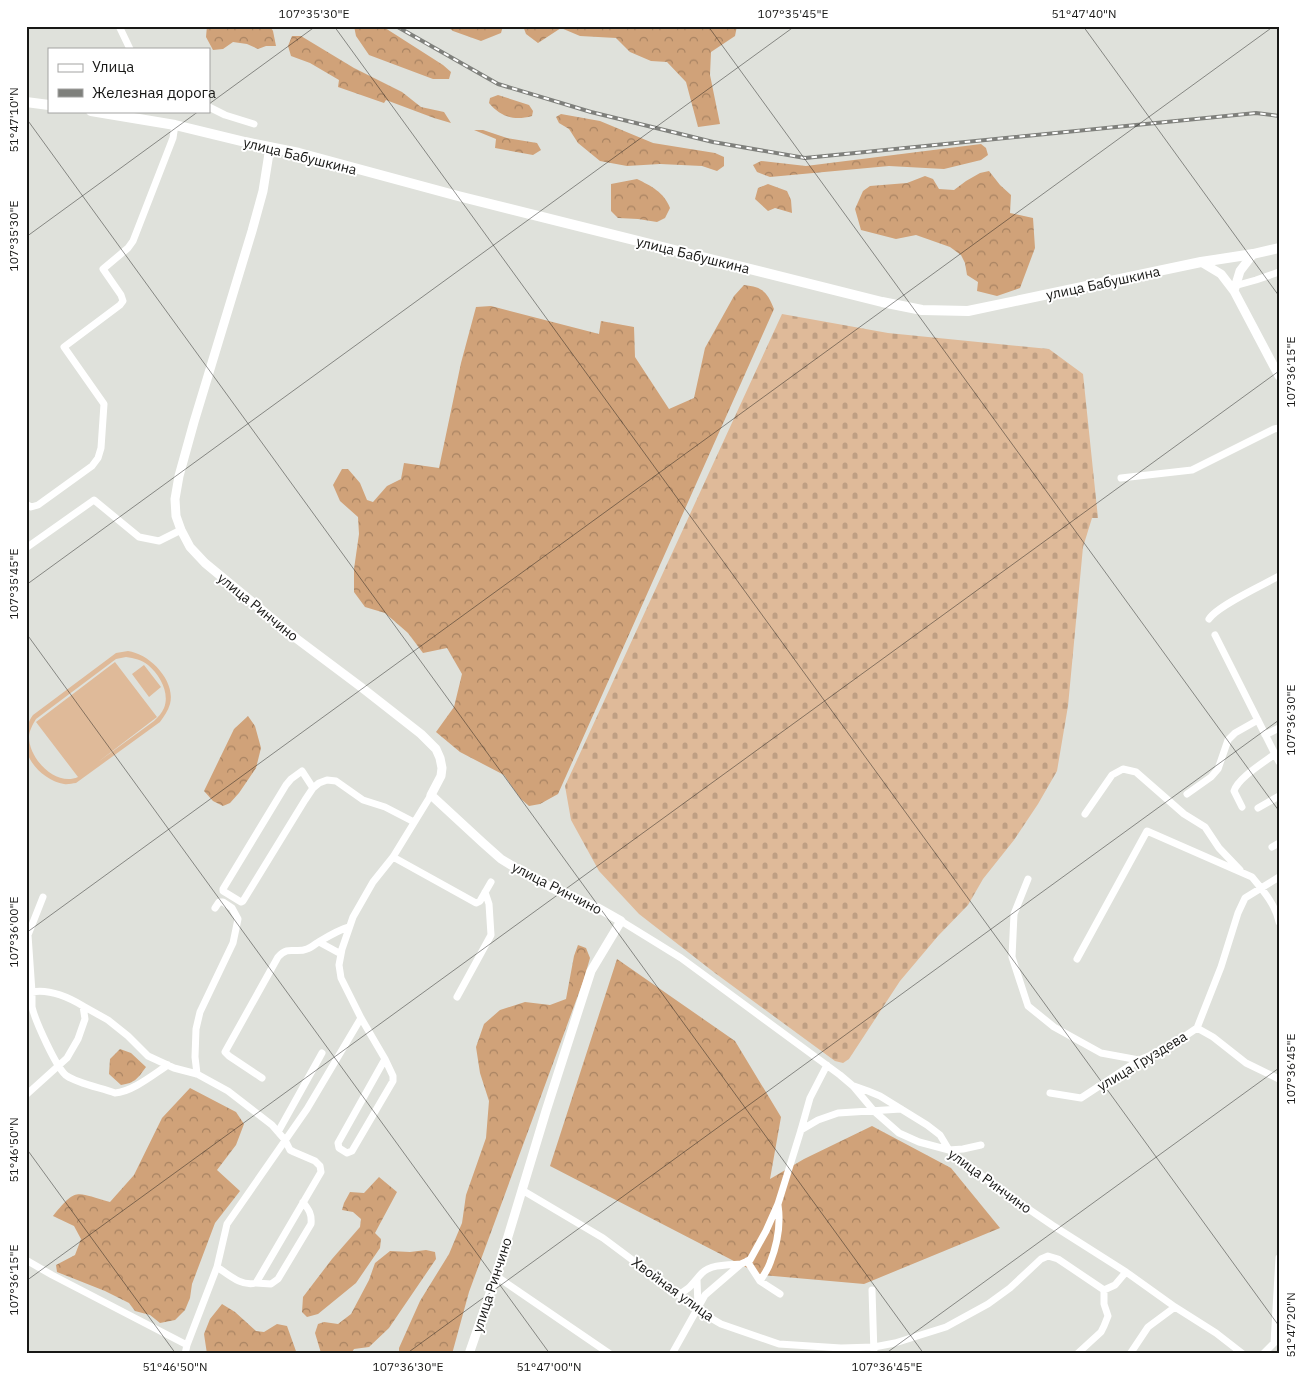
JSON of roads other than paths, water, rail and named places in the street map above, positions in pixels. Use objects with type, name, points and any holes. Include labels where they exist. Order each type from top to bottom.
[{"type":"main road","points":[[26,102],[48,105]]},
{"type":"main road","name":"улица Бабушкина","points":[[112,113],[299,153],[517,211],[882,302],[922,310],[968,311],[1201,262],[1279,248]]},
{"type":"street","points":[[119,26],[130,48]]},
{"type":"street","points":[[210,108],[225,115],[254,124]]},
{"type":"street","points":[[26,504],[31,507],[38,505],[92,466],[98,458],[102,440],[104,404],[64,347],[123,301],[103,269],[128,248],[133,240],[175,126]]},
{"type":"street","name":"улица Ринчино","points":[[270,147],[259,207],[179,476],[175,499],[176,516],[190,547],[205,563],[246,598],[421,734],[436,750],[442,768],[441,776],[431,795],[501,859],[556,890],[598,908],[681,958],[827,1065],[853,1086],[874,1111],[899,1133],[918,1142],[949,1150],[999,1189],[1126,1272],[1216,1333],[1243,1354]]},
{"type":"street","points":[[1236,288],[1240,271],[1253,254]]},
{"type":"street","points":[[1201,262],[1221,274],[1236,288],[1279,376]]},
{"type":"street","points":[[1236,288],[1279,272]]},
{"type":"street","points":[[1121,478],[1192,470],[1279,428]]},
{"type":"street","points":[[26,548],[94,500],[139,537],[160,541],[181,530]]},
{"type":"street","points":[[1209,619],[1212,614],[1279,576]]},
{"type":"street","points":[[1215,634],[1279,762]]},
{"type":"street","points":[[1187,794],[1211,777],[1218,769],[1228,740],[1258,720]]},
{"type":"street","points":[[1265,735],[1279,728]]},
{"type":"street","points":[[1242,807],[1234,791],[1236,787],[1241,780],[1275,754]]},
{"type":"street","points":[[1085,814],[1112,775],[1123,769],[1136,772],[1184,814],[1205,827],[1219,848],[1242,872]]},
{"type":"street","points":[[312,788],[302,771],[291,779],[232,873],[223,891],[241,902],[243,901],[312,788],[327,780],[336,782],[363,800],[384,807],[414,822]]},
{"type":"street","points":[[385,1059],[338,1143],[339,1148],[347,1153],[352,1152],[393,1081],[393,1076],[385,1059],[361,1018],[341,978],[339,965],[341,954],[353,917],[373,882],[393,857],[431,795]]},
{"type":"street","points":[[1258,808],[1279,796]]},
{"type":"street","points":[[1077,959],[1148,830],[1252,877],[1278,914],[1279,922]]},
{"type":"street","points":[[393,857],[476,903],[480,901],[491,882]]},
{"type":"street","points":[[1197,1028],[1245,898],[1279,877]]},
{"type":"street","points":[[1028,879],[1014,914],[1012,957],[1028,1006],[1054,1027],[1101,1053],[1139,1060]]},
{"type":"street","points":[[457,997],[490,935],[489,904],[485,892]]},
{"type":"street","points":[[43,898],[27,935],[29,994],[37,1021],[58,1067],[65,1075],[75,1081],[122,1092],[168,1065]]},
{"type":"street","points":[[197,1074],[195,1057],[196,1029],[200,1012],[233,943],[238,919],[232,908],[223,902],[219,902],[215,908]]},
{"type":"street","name":"улица Ринчино","points":[[469,1354],[496,1276],[591,972],[621,921]]},
{"type":"street","points":[[262,1078],[225,1052],[278,957],[283,952],[289,950],[306,950],[342,929],[349,927]]},
{"type":"street","points":[[319,942],[341,954]]},
{"type":"street","points":[[29,994],[46,991],[73,1000],[108,1020],[148,1056],[174,1068],[197,1074],[228,1091],[272,1125],[285,1140],[290,1150],[319,1164],[321,1172],[256,1283]]},
{"type":"street","points":[[26,1095],[67,1058],[78,1039],[85,1019],[83,1006]]},
{"type":"street","points":[[185,1354],[217,1267],[227,1224],[307,1109],[361,1018]]},
{"type":"street","name":"улица Груздева","points":[[1050,1093],[1081,1098],[1139,1060],[1166,1049],[1197,1028],[1213,1037],[1246,1063],[1279,1079]]},
{"type":"street","points":[[278,1132],[322,1053]]},
{"type":"street","points":[[672,1354],[695,1308],[705,1295],[750,1260],[766,1231],[778,1204],[810,1098],[827,1065]]},
{"type":"street","points":[[853,1086],[880,1096],[928,1125],[940,1134],[949,1150],[963,1150],[981,1145]]},
{"type":"street","points":[[801,1130],[818,1120],[838,1113],[902,1109]]},
{"type":"street","name":"Хвойная улица","points":[[522,1190],[603,1238],[695,1308],[721,1324],[779,1344],[874,1351],[946,1327],[988,1304],[1010,1288],[1041,1259],[1048,1256],[1058,1259],[1104,1290]]},
{"type":"street","points":[[217,1267],[244,1284],[272,1284],[275,1282],[311,1224],[312,1217],[310,1211],[303,1202]]},
{"type":"street","points":[[760,1281],[770,1264],[776,1242],[780,1218],[778,1204]]},
{"type":"street","points":[[1263,1354],[1274,1343],[1279,1258]]},
{"type":"street","points":[[26,1260],[187,1345]]},
{"type":"street","points":[[678,1294],[688,1290],[703,1272],[710,1268],[744,1263]]},
{"type":"street","points":[[744,1263],[760,1281],[780,1294]]},
{"type":"street","points":[[1078,1354],[1101,1332],[1104,1326],[1108,1316],[1104,1304],[1104,1290],[1115,1285],[1126,1272]]},
{"type":"street","points":[[496,1276],[610,1354]]},
{"type":"street","points":[[695,1308],[697,1280]]},
{"type":"street","points":[[872,1290],[874,1351]]},
{"type":"street","points":[[1130,1354],[1148,1327],[1175,1307]]},
{"type":"railway","points":[[396,26],[498,84],[591,112],[713,142],[805,158],[1256,113],[1279,116]]}]
